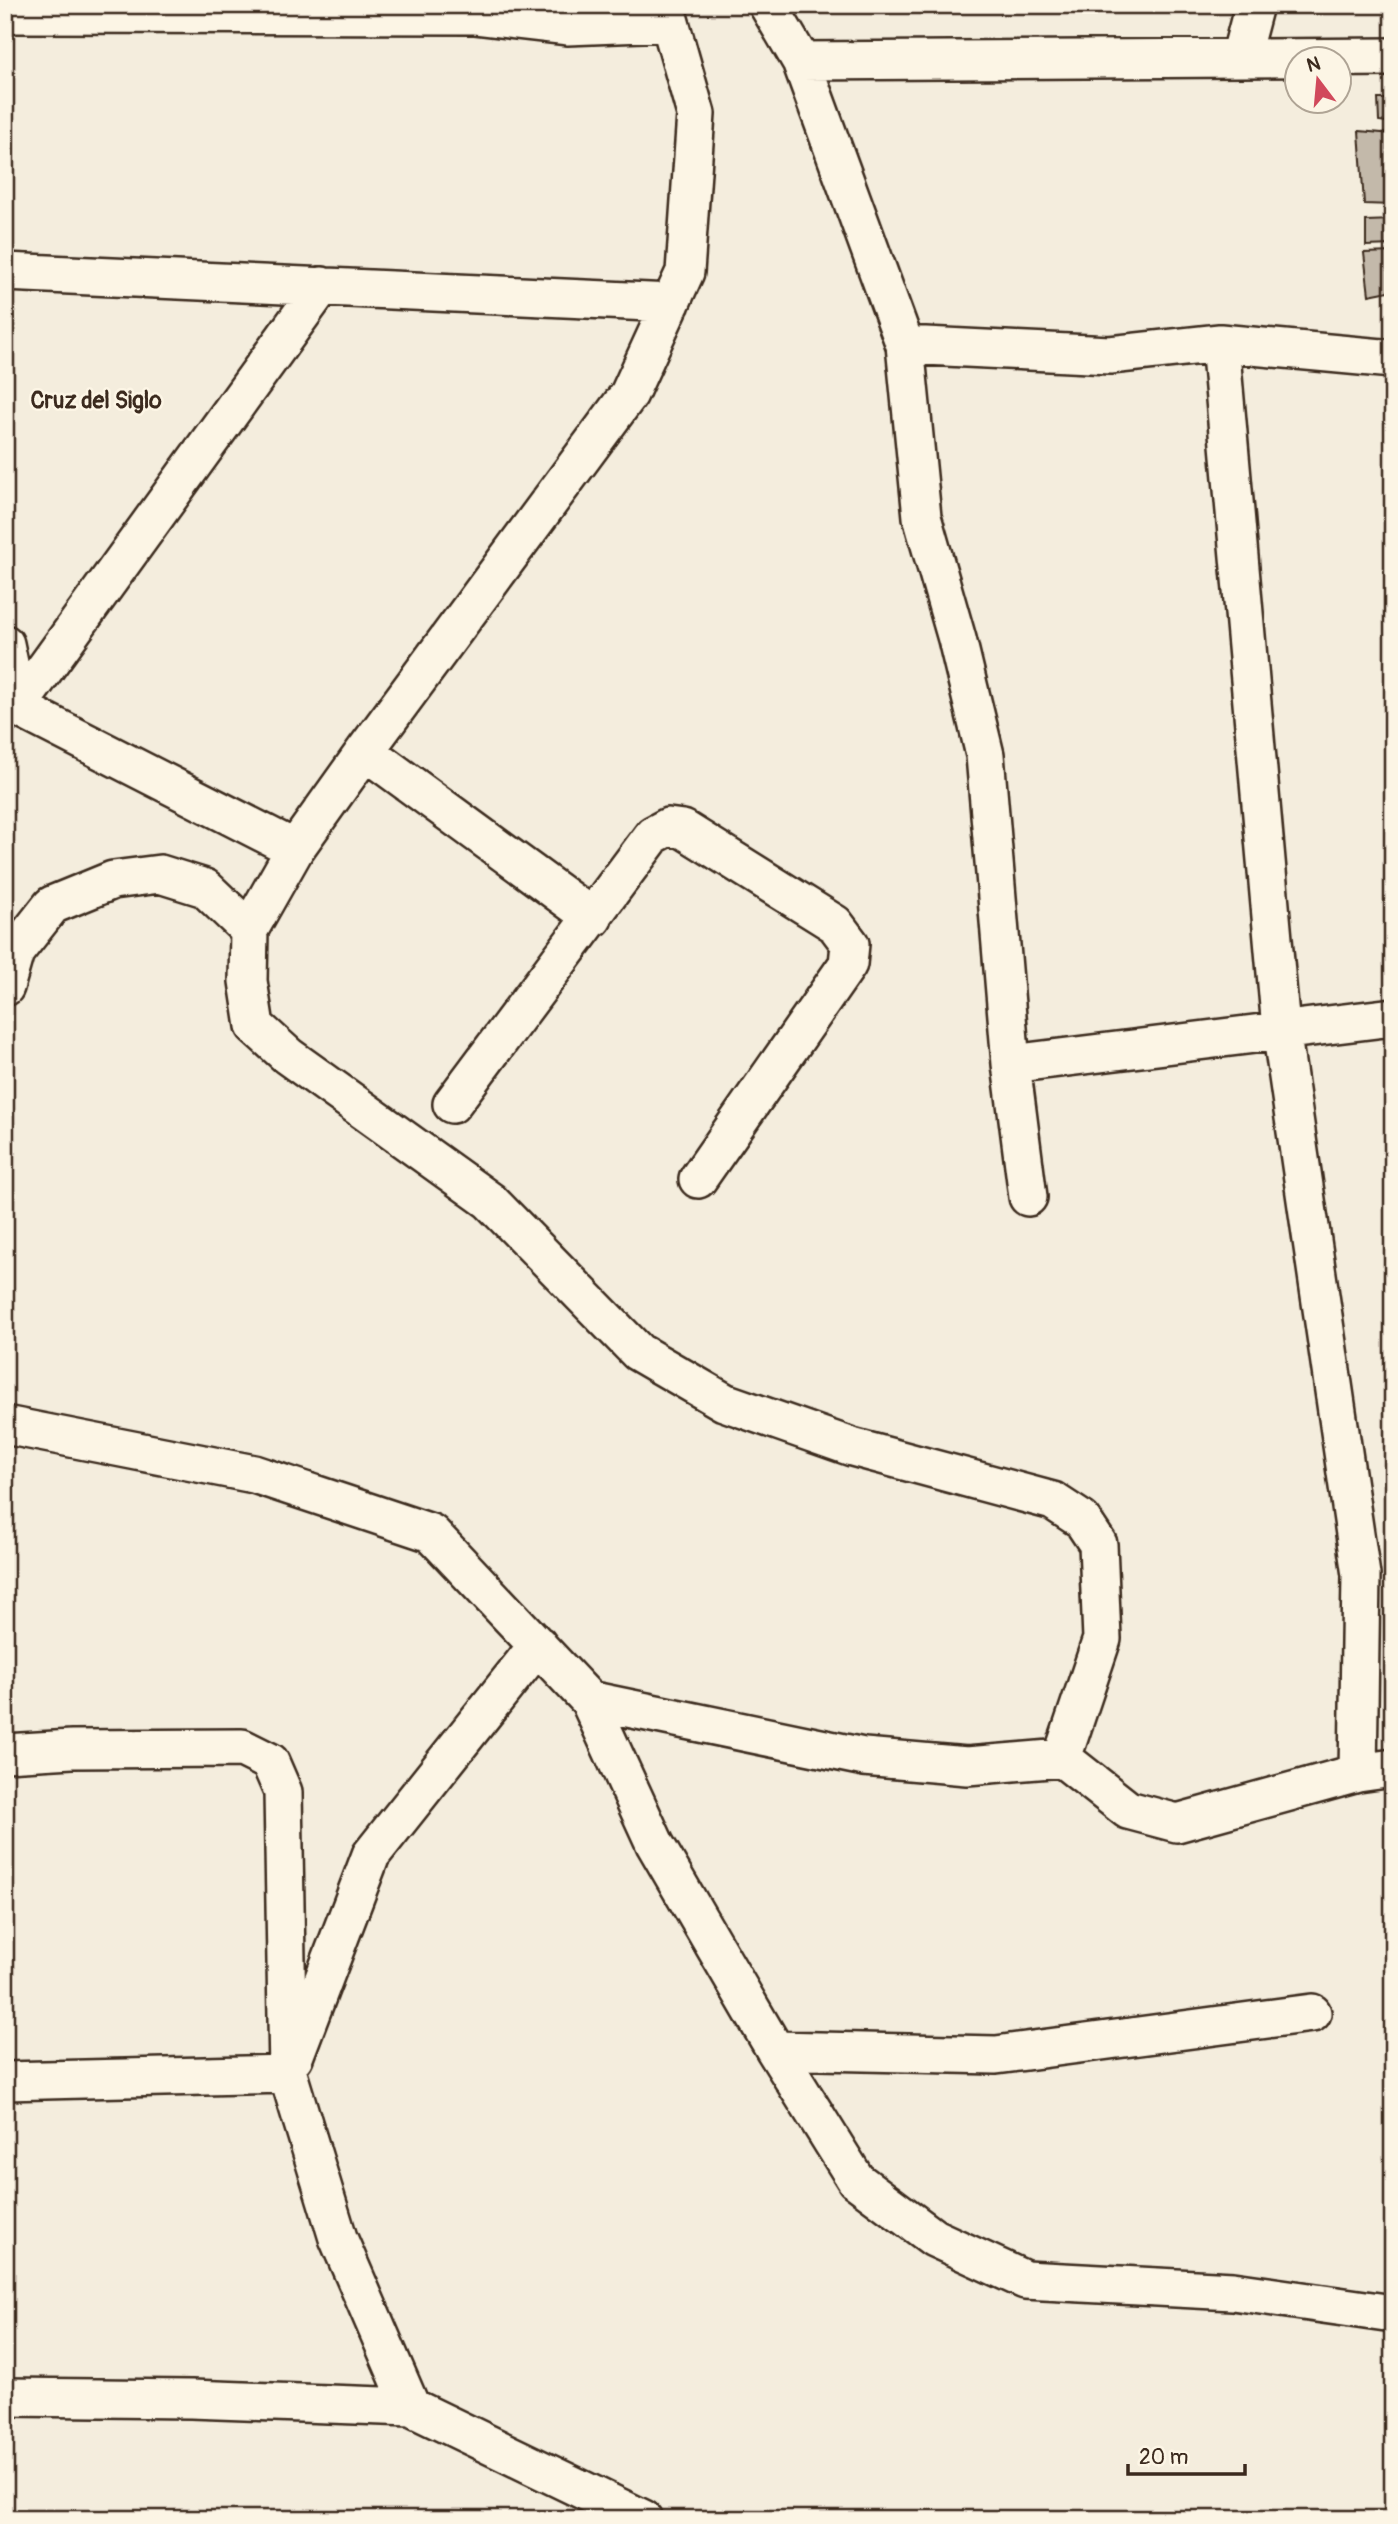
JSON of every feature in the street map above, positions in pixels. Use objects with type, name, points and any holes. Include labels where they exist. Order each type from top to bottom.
[{"type":"street","points":[[768,5],[801,61],[905,345],[922,517],[957,639],[985,755],[1011,1064],[1028,1197]]},
{"type":"street","points":[[1240,58],[1254,5]]},
{"type":"street","points":[[5,14],[474,15],[567,26],[667,14],[696,114],[685,272],[629,394],[295,849],[250,930],[248,981],[256,1026],[288,1056],[490,1201],[638,1352],[724,1402],[852,1447],[1053,1501],[1082,1520],[1098,1544],[1102,1639],[1062,1758]]},
{"type":"street","points":[[801,61],[1393,57]]},
{"type":"street","points":[[5,272],[671,303]]},
{"type":"street","points":[[12,703],[322,286]]},
{"type":"street","points":[[905,345],[1110,355],[1220,343],[1393,359]]},
{"type":"street","points":[[589,1700],[864,1757],[968,1766],[1062,1758],[1128,1810],[1177,1823],[1375,1770],[1362,1574],[1281,1029],[1220,343]]},
{"type":"street","points":[[5,644],[12,703]]},
{"type":"street","points":[[12,703],[295,849]]},
{"type":"street","points":[[365,751],[593,918]]},
{"type":"street","points":[[452,1104],[653,835],[668,827],[683,829],[835,924],[850,944],[848,964],[698,1179]]},
{"type":"street","points":[[5,988],[15,952],[52,905],[113,880],[160,874],[205,888],[250,930]]},
{"type":"street","points":[[1011,1064],[1393,1017]]},
{"type":"street","points":[[5,1425],[254,1474],[431,1533],[589,1700],[655,1844],[775,2050],[856,2180],[934,2238],[1025,2280],[1233,2291],[1393,2314]]},
{"type":"street","points":[[288,2074],[371,1855],[538,1645]]},
{"type":"street","points":[[5,1753],[72,1749],[242,1748],[270,1762],[283,1792],[288,2074],[338,2238],[411,2407]]},
{"type":"street","points":[[775,2050],[996,2055],[1312,2013]]},
{"type":"street","points":[[5,2081],[288,2074]]},
{"type":"street","points":[[5,2397],[191,2399],[411,2407],[643,2519]]},
{"type":"building","points":[[1378,99],[1393,99],[1393,123],[1379,121]]},
{"type":"building","points":[[1359,131],[1393,134],[1393,205],[1364,204]]},
{"type":"building","points":[[1393,220],[1393,245],[1366,246],[1366,221]]},
{"type":"building","points":[[1393,252],[1393,283],[1389,283],[1389,291],[1369,295],[1364,253]]},
{"type":"district","name":"Cruz del Siglo","points":[[96,400]]}]
